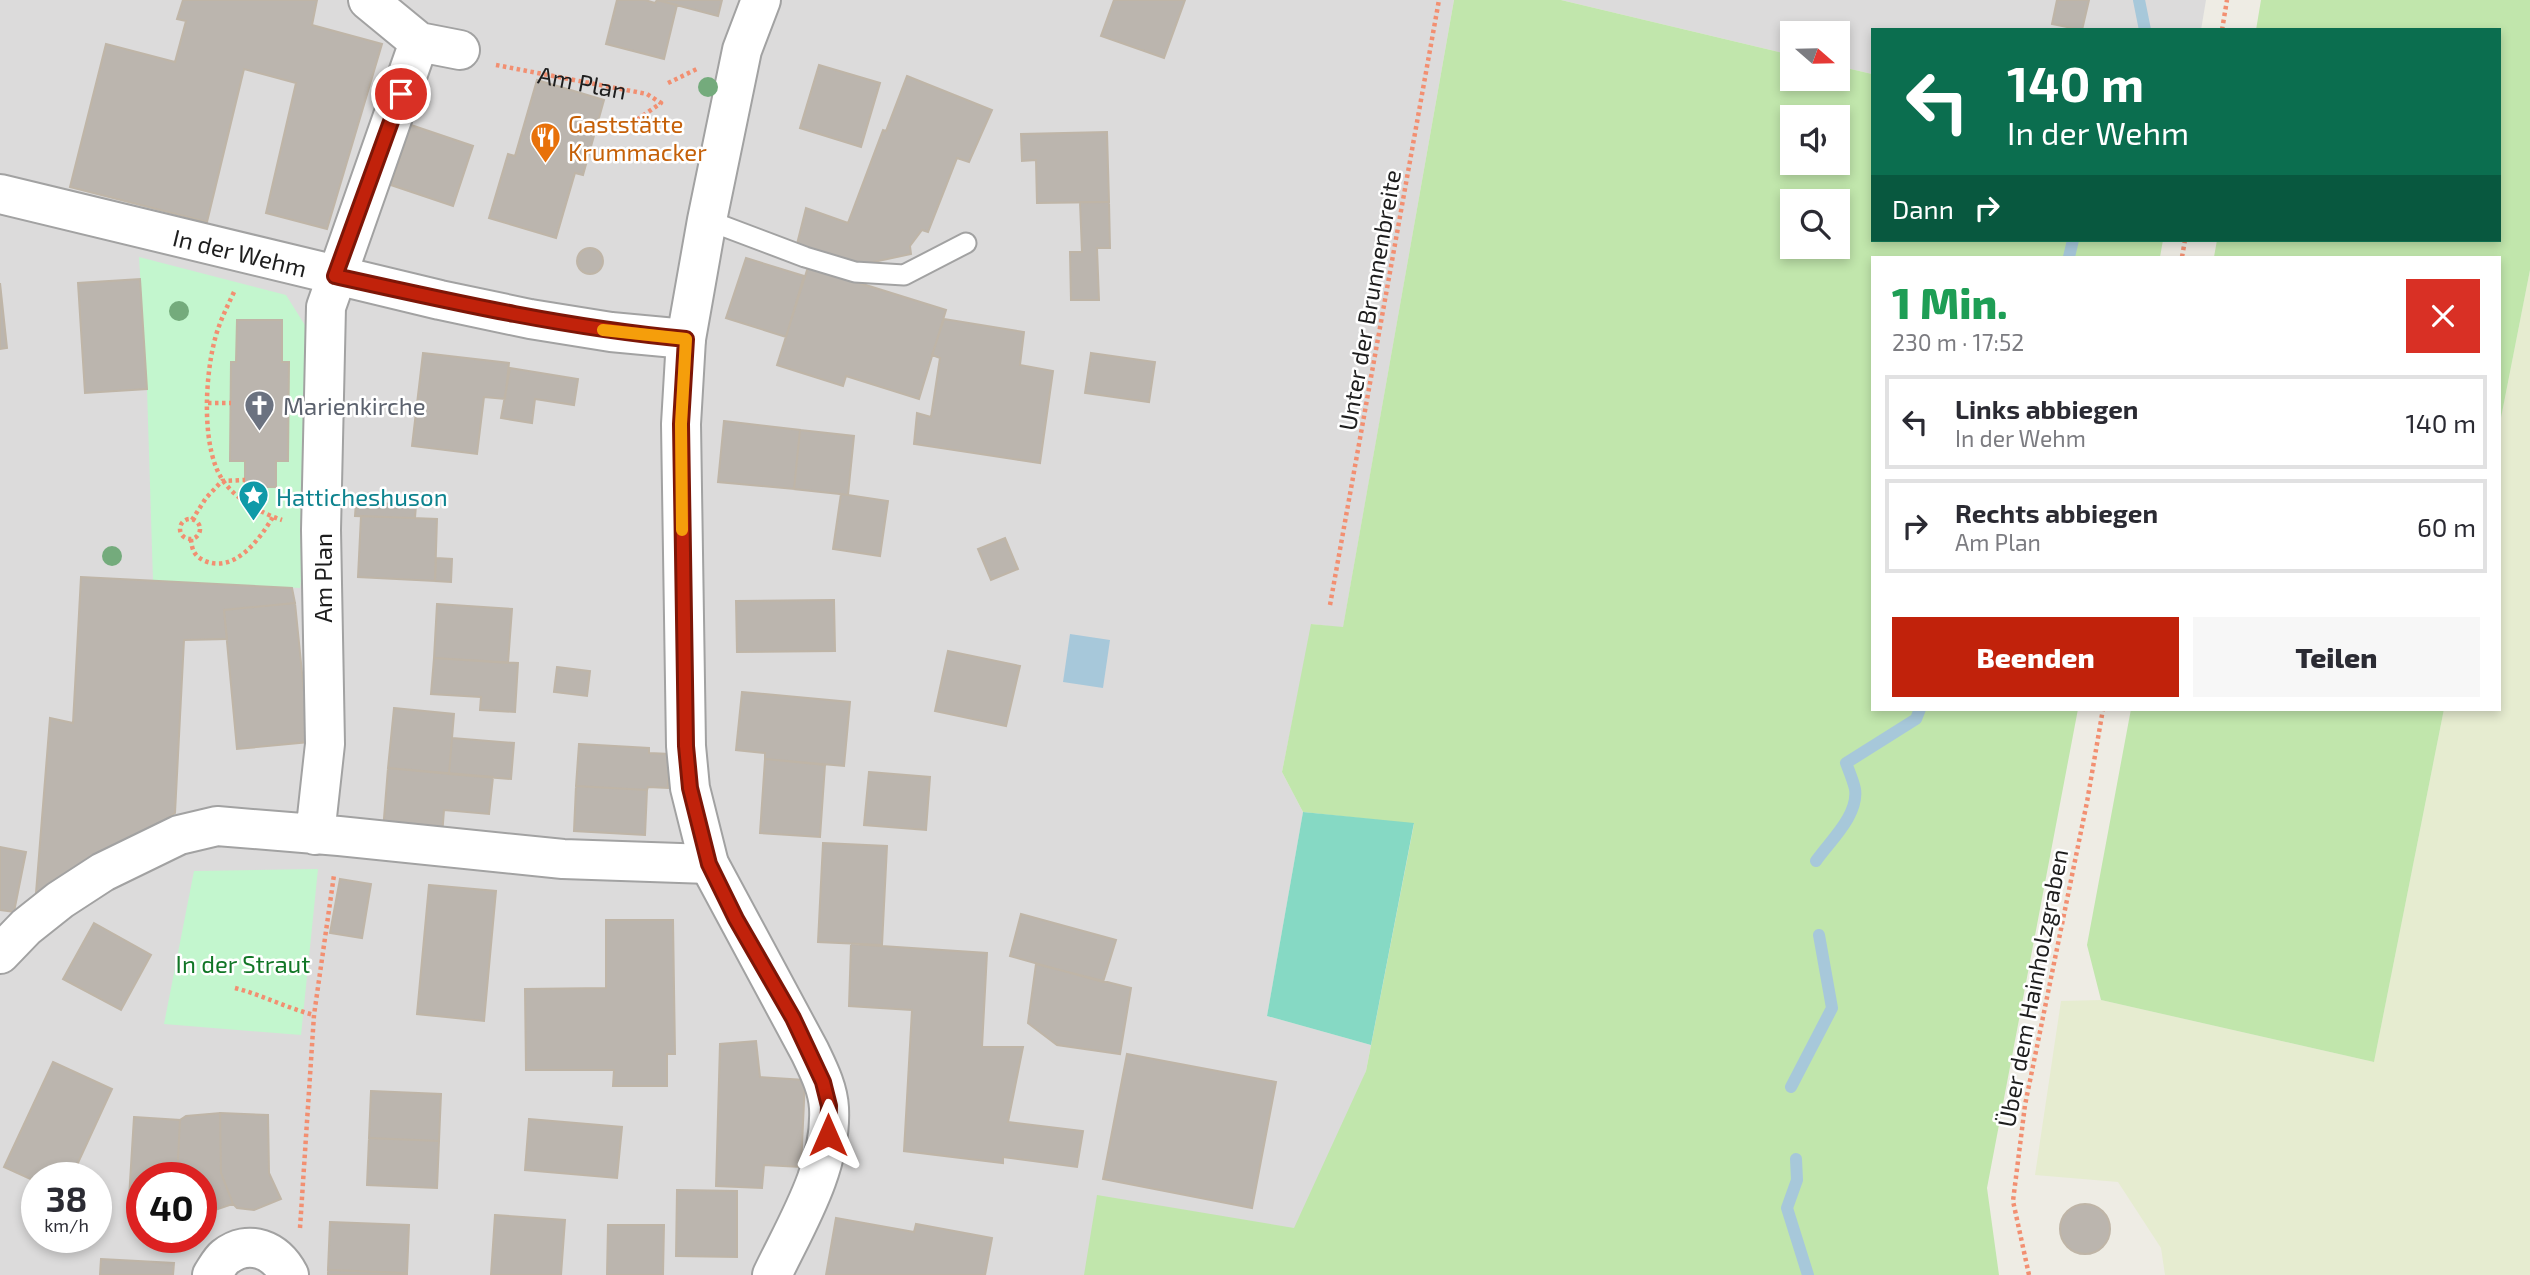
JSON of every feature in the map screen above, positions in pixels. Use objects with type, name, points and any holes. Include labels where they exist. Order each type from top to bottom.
[{"type":"street","points":[[368,0],[419,42],[460,50]]},
{"type":"street","points":[[761,0],[742,50],[707,220],[686,339],[681,424],[686,746],[690,788],[709,864],[804,1040],[823,1082],[829,1106],[828,1135],[820,1171],[772,1275]]},
{"type":"street","name":"Am Plan","points":[[327,835],[321,530],[326,307],[419,42]]},
{"type":"street","name":"In der Wehm","points":[[0,194],[335,276],[530,319],[611,332],[686,339]]},
{"type":"street","points":[[0,954],[60,900],[103,872],[179,835],[217,826],[563,859],[709,864]]},
{"type":"street","points":[[212,1275],[224,1258],[243,1248],[264,1250],[285,1268]]},
{"type":"lane","points":[[707,220],[805,257],[855,272],[904,275],[966,243]]},
{"type":"path","name":"Unter der Brunnenbreite","points":[[1331,605],[1439,0]]},
{"type":"path","points":[[2222,28],[2227,0]]},
{"type":"path","name":"Am Plan","points":[[460,50],[488,64],[647,94],[661,103],[638,119],[628,118]]},
{"type":"path","points":[[256,256],[218,326],[209,368],[207,431],[213,457],[222,481],[239,498],[273,517],[321,530]]},
{"type":"path","points":[[208,403],[231,403]]},
{"type":"path","points":[[192,520],[206,498],[222,481],[245,481]]},
{"type":"path","points":[[191,539],[192,550],[198,557],[206,562],[223,564],[235,560],[252,545],[273,517]]},
{"type":"path","points":[[186,520],[197,522],[199,533],[191,539],[181,535],[180,529],[186,520]]},
{"type":"path","name":"Über dem Hainholzgraben","points":[[2029,1275],[2013,1201],[2025,1105],[2087,802],[2103,711]]},
{"type":"path","points":[[285,1268],[300,1238],[327,835]]},
{"type":"path","points":[[235,988],[314,1015]]},
{"type":"shaded area","points":[[0,0],[1454,0],[1343,628],[1312,624],[1282,772],[1303,812],[1267,1016],[1371,1045],[1366,1071],[1290,1275],[0,1275]]},
{"type":"shaded area","points":[[1561,0],[2206,0],[2201,28],[1871,28],[1871,74],[1850,69],[1850,21],[1780,21],[1780,52]]},
{"type":"green space","points":[[1454,0],[1561,0],[1780,52],[1780,91],[1850,91],[1850,69],[1871,74],[1871,242],[2163,242],[2160,256],[1871,256],[1871,711],[2078,711],[1987,1188],[1999,1275],[1084,1275],[1097,1195],[1294,1228],[1366,1071],[1414,824],[1303,812],[1282,772],[1311,624],[1343,627]]},
{"type":"green space","points":[[2261,0],[2530,0],[2530,270],[2501,418],[2501,256],[2214,256],[2217,242],[2501,242],[2501,28],[2256,28]]},
{"type":"green space","points":[[139,257],[286,295],[308,330],[304,560],[300,588],[153,581],[147,389]]},
{"type":"green space","points":[[2530,270],[2530,1275],[2165,1275],[2161,1248],[2118,1182],[2035,1175],[2061,1001],[2101,1000],[2374,1062],[2444,711],[2501,711],[2501,418]]},
{"type":"green space","points":[[2131,711],[2444,711],[2374,1062],[2101,1000],[2087,945]]},
{"type":"green space","points":[[1303,812],[1414,823],[1371,1045],[1267,1016]]},
{"type":"green space","name":"In der Straut","points":[[318,869],[301,1035],[164,1024],[194,871]]},
{"type":"water","points":[[1070,634],[1110,640],[1103,688],[1063,682]]},
{"type":"building","points":[[183,0],[317,0],[312,25],[382,44],[327,229],[266,213],[296,83],[244,69],[207,222],[70,187],[106,44],[175,62],[186,21],[177,19]]},
{"type":"building","points":[[617,0],[645,0],[655,3],[657,0],[677,5],[664,59],[606,44]]},
{"type":"building","points":[[657,0],[722,0],[718,16]]},
{"type":"building","points":[[1114,0],[1185,0],[1164,58],[1101,36]]},
{"type":"building","points":[[2057,0],[2089,0],[2082,28],[2052,24]]},
{"type":"building","points":[[819,65],[880,83],[861,147],[800,128]]},
{"type":"building","points":[[907,76],[992,110],[969,162],[957,158],[928,232],[922,230],[910,246],[911,254],[855,266],[796,248],[806,208],[848,223],[883,130],[886,131]]},
{"type":"building","name":"Gaststätte Krummacker","points":[[537,80],[604,100],[583,175],[575,173],[556,238],[489,218],[508,154],[515,156]]},
{"type":"building","points":[[411,125],[473,146],[453,206],[391,185]]},
{"type":"building","points":[[1107,132],[1109,202],[1037,203],[1036,160],[1022,161],[1021,134]]},
{"type":"building","points":[[1080,202],[1109,202],[1110,248],[1097,248],[1099,300],[1071,300],[1070,252],[1082,252]]},
{"type":"building","points":[[590,248],[599,252],[603,261],[599,270],[590,274],[581,270],[577,261],[581,252]]},
{"type":"building","points":[[746,258],[804,276],[786,337],[726,318]]},
{"type":"building","points":[[808,267],[946,310],[919,399],[846,376],[843,386],[777,365]]},
{"type":"building","points":[[140,279],[147,389],[85,393],[78,283]]},
{"type":"building","points":[[0,283],[7,348],[0,349]]},
{"type":"building","points":[[944,319],[1024,332],[1020,365],[1053,371],[1040,463],[914,444],[917,413],[931,417],[940,358],[932,355]]},
{"type":"building","name":"Marienkirche","points":[[237,320],[282,320],[282,362],[289,362],[288,461],[276,461],[276,487],[245,487],[245,461],[230,461],[231,362],[236,362]]},
{"type":"building","points":[[423,353],[509,363],[505,399],[484,397],[477,454],[412,446]]},
{"type":"building","points":[[1091,353],[1155,362],[1149,402],[1085,393]]},
{"type":"building","points":[[510,368],[578,379],[574,405],[535,399],[532,423],[501,418]]},
{"type":"building","points":[[724,421],[800,430],[794,489],[718,482]]},
{"type":"building","points":[[800,430],[854,436],[848,495],[794,489]]},
{"type":"building","points":[[841,494],[888,501],[880,556],[833,549]]},
{"type":"building","points":[[356,502],[416,505],[415,518],[355,516]]},
{"type":"building","points":[[361,516],[437,519],[435,581],[358,577]]},
{"type":"building","points":[[1005,538],[1018,569],[991,580],[978,549]]},
{"type":"building","points":[[436,558],[452,559],[451,582],[435,581]]},
{"type":"building","points":[[81,577],[292,588],[295,603],[224,610],[227,639],[184,640],[175,813],[98,866],[36,893],[50,718],[73,723]]},
{"type":"building","points":[[834,600],[835,651],[737,652],[736,601]]},
{"type":"building","points":[[295,603],[309,742],[237,749],[224,610]]},
{"type":"building","points":[[437,604],[512,609],[508,663],[434,658]]},
{"type":"building","points":[[948,651],[1020,666],[1006,726],[935,711]]},
{"type":"building","points":[[434,658],[518,663],[515,712],[480,710],[481,697],[431,694]]},
{"type":"building","points":[[557,667],[590,671],[587,696],[554,692]]},
{"type":"building","points":[[742,692],[850,702],[844,766],[765,759],[765,753],[736,750]]},
{"type":"building","points":[[394,708],[454,714],[449,774],[388,768]]},
{"type":"building","points":[[452,738],[514,743],[511,779],[449,774]]},
{"type":"building","points":[[579,744],[649,748],[649,753],[670,754],[668,788],[648,787],[647,790],[576,786]]},
{"type":"building","points":[[765,759],[825,765],[820,837],[760,833]]},
{"type":"building","points":[[388,768],[493,777],[489,814],[444,810],[442,836],[383,831]]},
{"type":"building","points":[[869,772],[930,777],[926,830],[864,825]]},
{"type":"building","points":[[576,786],[647,790],[645,835],[574,831]]},
{"type":"building","points":[[823,843],[887,846],[882,945],[818,942]]},
{"type":"building","points":[[0,847],[26,852],[14,912],[0,910]]},
{"type":"building","points":[[340,879],[371,884],[362,938],[330,933]]},
{"type":"building","points":[[429,885],[496,891],[484,1021],[417,1014]]},
{"type":"building","points":[[1021,914],[1116,940],[1103,982],[1010,956]]},
{"type":"building","points":[[606,920],[673,920],[675,1054],[667,1054],[667,1086],[613,1086],[614,1070],[526,1070],[525,989],[606,988]]},
{"type":"building","points":[[94,923],[151,955],[121,1010],[63,979]]},
{"type":"building","points":[[851,944],[987,953],[982,1047],[1023,1047],[1008,1122],[1083,1131],[1077,1167],[1003,1157],[1003,1163],[904,1151],[912,1010],[849,1006]]},
{"type":"building","points":[[1036,964],[1131,988],[1120,1054],[1057,1045],[1028,1023]]},
{"type":"building","points":[[756,1041],[760,1077],[805,1080],[801,1167],[764,1165],[762,1188],[716,1186],[720,1044]]},
{"type":"building","points":[[1127,1054],[1276,1082],[1252,1208],[1103,1179]]},
{"type":"building","points":[[53,1062],[112,1089],[78,1162],[21,1162],[21,1175],[4,1167]]},
{"type":"building","points":[[371,1091],[441,1094],[439,1141],[369,1138]]},
{"type":"building","points":[[220,1113],[221,1173],[233,1204],[217,1209],[217,1162],[178,1162],[180,1120],[186,1116]]},
{"type":"building","points":[[220,1113],[268,1115],[269,1173],[281,1199],[254,1210],[237,1208],[233,1204],[221,1173]]},
{"type":"building","points":[[134,1117],[180,1120],[178,1162],[131,1162]]},
{"type":"building","points":[[529,1119],[622,1127],[617,1178],[525,1170]]},
{"type":"building","points":[[369,1138],[439,1141],[437,1188],[367,1185]]},
{"type":"building","points":[[677,1190],[737,1191],[737,1257],[676,1256]]},
{"type":"building","points":[[2075,1205],[2095,1205],[2109,1219],[2109,1239],[2095,1253],[2075,1253],[2061,1239],[2061,1219]]},
{"type":"building","points":[[495,1215],[565,1220],[561,1275],[491,1275]]},
{"type":"building","points":[[836,1218],[914,1232],[916,1224],[992,1238],[985,1275],[826,1275]]},
{"type":"building","points":[[330,1222],[409,1225],[407,1273],[328,1270]]},
{"type":"building","points":[[608,1225],[664,1225],[663,1275],[607,1275]]},
{"type":"building","points":[[101,1259],[174,1263],[173,1275],[100,1275]]},
{"type":"building","points":[[328,1270],[407,1273],[407,1275],[328,1275]]},
{"type":"waterway","points":[[2139,0],[2145,28]]},
{"type":"waterway","points":[[2069,256],[2073,242]]},
{"type":"waterway","points":[[1816,861],[1853,808],[1855,789],[1846,763],[1916,719],[1919,711]]},
{"type":"waterway","points":[[1791,1087],[1832,1008],[1819,935]]},
{"type":"waterway","points":[[1796,1159],[1797,1180],[1787,1208],[1808,1275]]},
{"type":"slow traffic","points":[[603,330],[686,339],[681,424],[682,530]]},
{"type":"place","name":"Gaststätte Krummacker","points":[[545,164]]},
{"type":"place","name":"Marienkirche","points":[[260,432]]},
{"type":"place","name":"Hatticheshuson","points":[[253,523]]},
{"type":"route","points":[[401,94],[335,276],[530,319],[611,332],[686,339],[681,424],[686,746],[690,788],[709,864],[736,919],[793,1018],[823,1082],[829,1106],[828,1135]]}]
